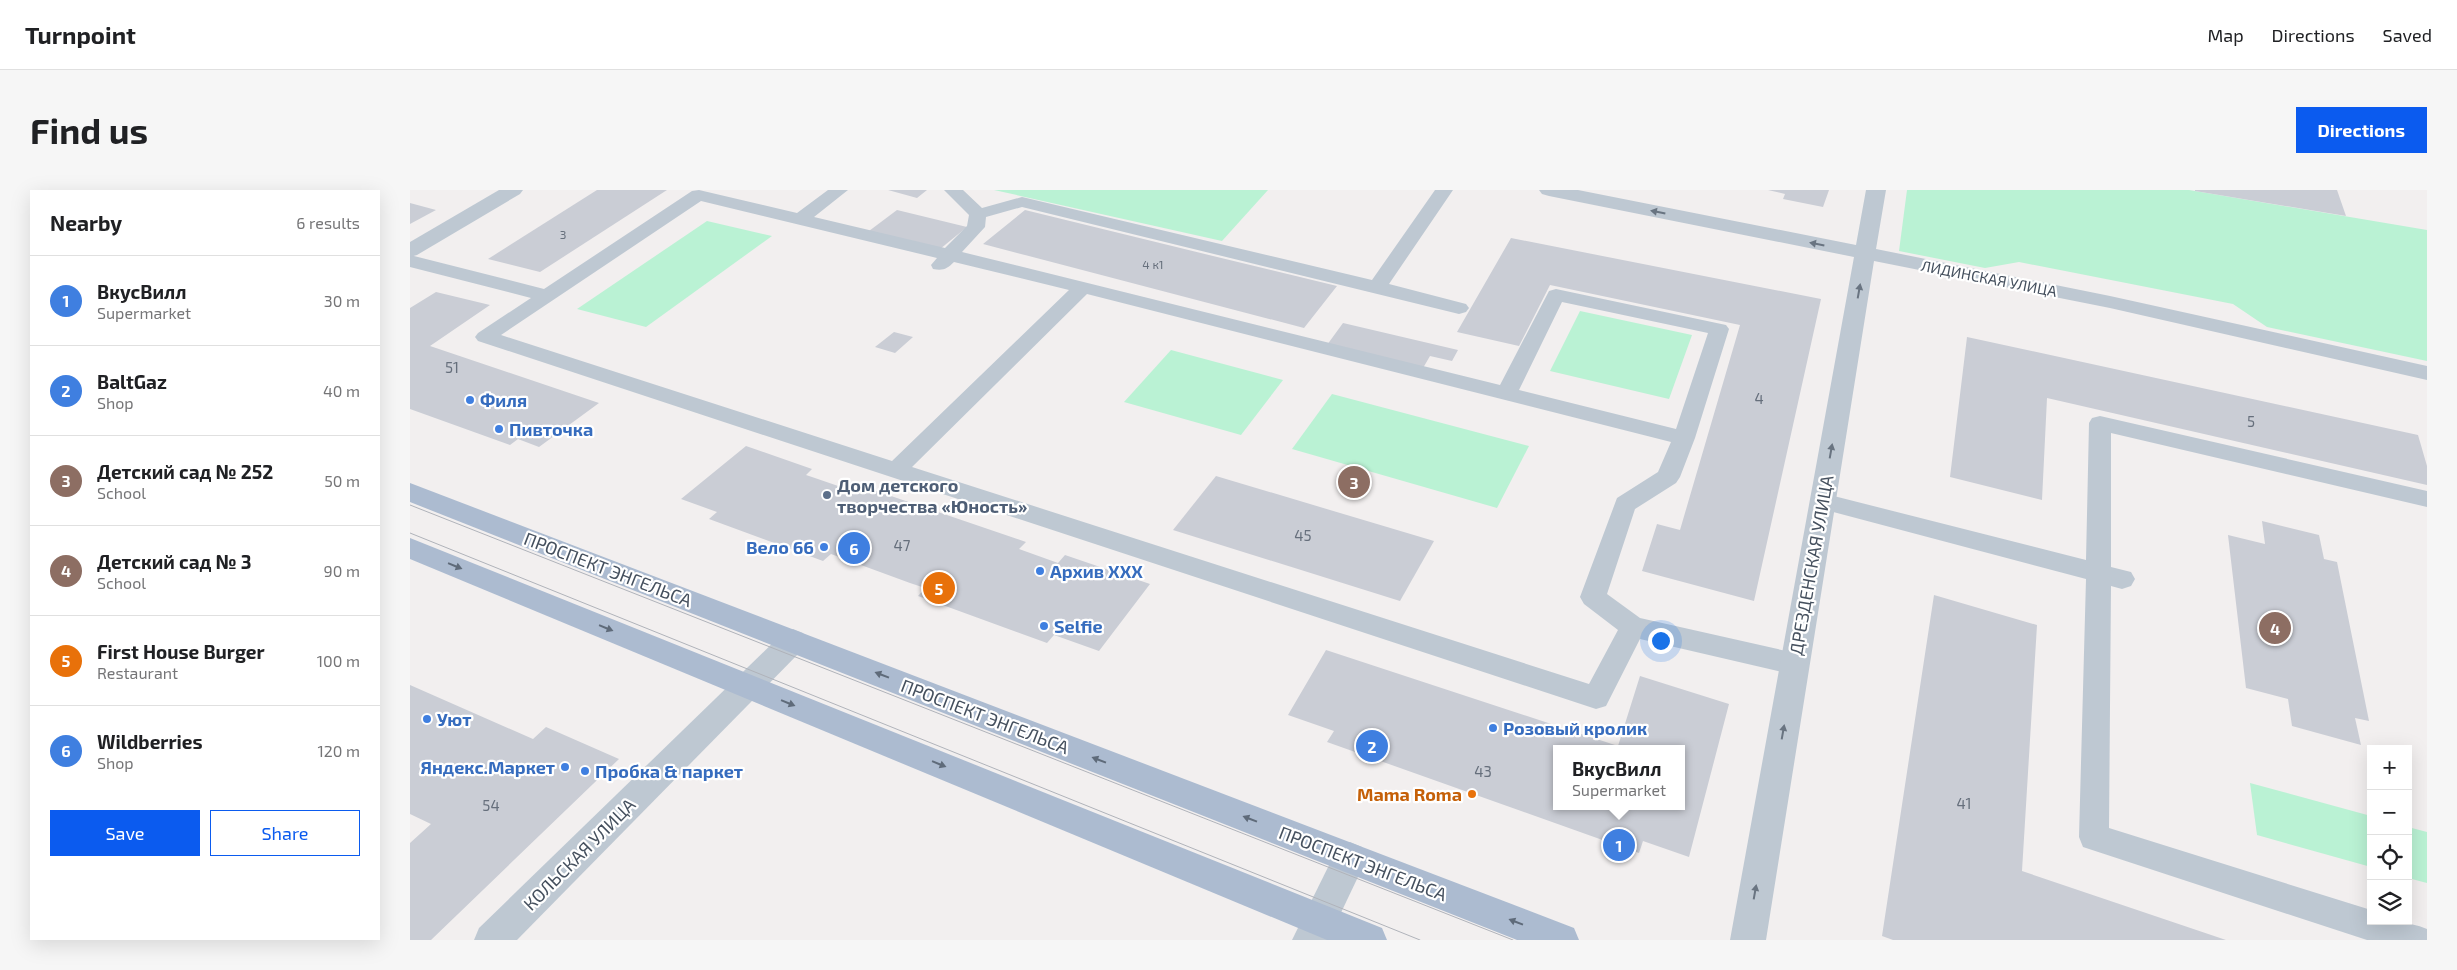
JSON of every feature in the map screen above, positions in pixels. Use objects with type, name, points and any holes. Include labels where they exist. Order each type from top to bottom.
[{"type":"main road","name":"ПРОСПЕКТ ЭНГЕЛЬСА","points":[[410,492],[1561,940]]},
{"type":"main road","points":[[410,548],[748,686],[1314,930],[1369,940]]},
{"type":"street","points":[[410,251],[513,190]]},
{"type":"street","name":"ЛИДИНСКАЯ УЛИЦА","points":[[1549,190],[2110,302],[2427,373]]},
{"type":"street","name":"ДРЕЗДЕНСКАЯ УЛИЦА","points":[[1748,940],[1876,190]]},
{"type":"street","name":"КОЛЬСКАЯ УЛИЦА","points":[[492,940],[793,641]]},
{"type":"street","points":[[1314,930],[1350,858]]},
{"type":"lane","points":[[802,218],[839,190]]},
{"type":"lane","points":[[954,190],[978,214]]},
{"type":"lane","points":[[1377,287],[1444,190]]},
{"type":"lane","points":[[1633,627],[1596,698],[485,337],[702,193],[802,218],[942,263],[1082,287],[1506,395],[1684,438]]},
{"type":"lane","points":[[978,214],[1022,202],[1459,308]]},
{"type":"lane","points":[[942,263],[976,227],[978,214]]},
{"type":"lane","points":[[410,261],[548,296]]},
{"type":"lane","points":[[896,470],[1082,287]]},
{"type":"lane","points":[[1506,395],[1556,295],[1719,329],[1684,438],[1668,477],[1625,504],[1594,597],[1633,627],[1794,664]]},
{"type":"lane","points":[[2415,940],[2094,837],[2097,707],[2109,576],[2100,423],[2427,499]]},
{"type":"lane","points":[[1822,501],[2109,576]]},
{"type":"green space","points":[[994,190],[1268,190],[1222,241]]},
{"type":"green space","points":[[1907,190],[2189,190],[2427,230],[2427,361],[2267,327],[2233,304],[2019,262],[1985,268],[1899,251]]},
{"type":"green space","points":[[707,221],[772,236],[646,327],[577,309]]},
{"type":"green space","points":[[1580,311],[1692,335],[1669,399],[1550,371]]},
{"type":"green space","points":[[1171,350],[1283,380],[1241,435],[1124,402]]},
{"type":"green space","points":[[1332,394],[1529,446],[1497,508],[1292,449]]},
{"type":"green space","points":[[2250,783],[2367,815],[2367,866],[2257,835]]},
{"type":"green space","points":[[2412,828],[2427,832],[2427,883],[2412,879]]},
{"type":"building","points":[[597,190],[667,190],[540,272],[488,259]]},
{"type":"building","points":[[888,190],[927,190],[917,198]]},
{"type":"building","points":[[1768,190],[1829,190],[1823,207],[1783,199],[1785,194]]},
{"type":"building","points":[[2337,190],[2346,216],[2195,191]]},
{"type":"building","points":[[410,203],[436,210],[410,224]]},
{"type":"building","points":[[897,210],[967,227],[940,249],[869,231]]},
{"type":"building","points":[[1025,210],[1337,286],[1304,328],[983,244]]},
{"type":"building","points":[[1511,238],[1821,299],[1754,601],[1642,571],[1657,524],[1680,530],[1740,325],[1550,285],[1519,346],[1457,332]]},
{"type":"building","points":[[436,292],[490,305],[430,346],[599,403],[539,447],[518,439],[510,445],[410,409],[410,308]]},
{"type":"building","points":[[1343,323],[1458,350],[1452,361],[1430,356],[1423,368],[1327,345]]},
{"type":"building","points":[[894,332],[913,337],[895,353],[875,347]]},
{"type":"building","points":[[1967,337],[2418,435],[2427,466],[2427,485],[2047,398],[2042,500],[1950,477]]},
{"type":"building","points":[[746,446],[812,469],[806,475],[844,488],[850,482],[1026,542],[1019,549],[1058,563],[1065,555],[1150,584],[1099,651],[1054,635],[1047,643],[918,596],[925,588],[831,554],[823,561],[709,519],[717,512],[681,499]]},
{"type":"building","points":[[1216,476],[1434,541],[1400,601],[1173,530]]},
{"type":"building","points":[[2262,521],[2319,535],[2324,559],[2337,562],[2369,721],[2355,718],[2361,745],[2292,726],[2288,699],[2246,688],[2228,535],[2265,544]]},
{"type":"building","points":[[1934,595],[2037,625],[2022,871],[2226,940],[1893,940],[1882,936]]},
{"type":"building","points":[[1326,650],[1615,745],[1553,745],[1553,810],[1685,810],[1685,745],[1618,745],[1640,676],[1729,704],[1689,857],[1643,841],[1639,853],[1327,742],[1334,731],[1288,715]]},
{"type":"building","points":[[410,685],[533,739],[546,727],[619,759],[431,940],[410,940],[410,843],[431,824],[410,814]]},
{"type":"tram line","points":[[410,505],[1513,940]]},
{"type":"tram line","points":[[410,533],[1420,940]]},
{"type":"place","name":"Филя","points":[[470,400]]},
{"type":"place","name":"Пивточка","points":[[499,429]]},
{"type":"place","name":"Детский сад № 252","points":[[1354,482]]},
{"type":"place","name":"Дом детского творчества «Юность»","points":[[827,495]]},
{"type":"place","name":"Вело 66","points":[[824,547]]},
{"type":"place","name":"Wildberries","points":[[854,548]]},
{"type":"place","name":"Архив XXX","points":[[1040,571]]},
{"type":"place","name":"First House Burger","points":[[939,588]]},
{"type":"place","name":"Selfie","points":[[1044,626]]},
{"type":"place","name":"Детский сад № 3","points":[[2275,628]]},
{"type":"place","name":"Уют","points":[[427,719]]},
{"type":"place","name":"Розовый кролик","points":[[1493,728]]},
{"type":"place","name":"BaltGaz","points":[[1372,746]]},
{"type":"place","name":"Яндекс.Маркет","points":[[565,767]]},
{"type":"place","name":"Пробка & паркет","points":[[585,771]]},
{"type":"place","name":"Mama Roma","points":[[1472,794]]},
{"type":"place","name":"ВкусВилл","points":[[1619,845]]}]
